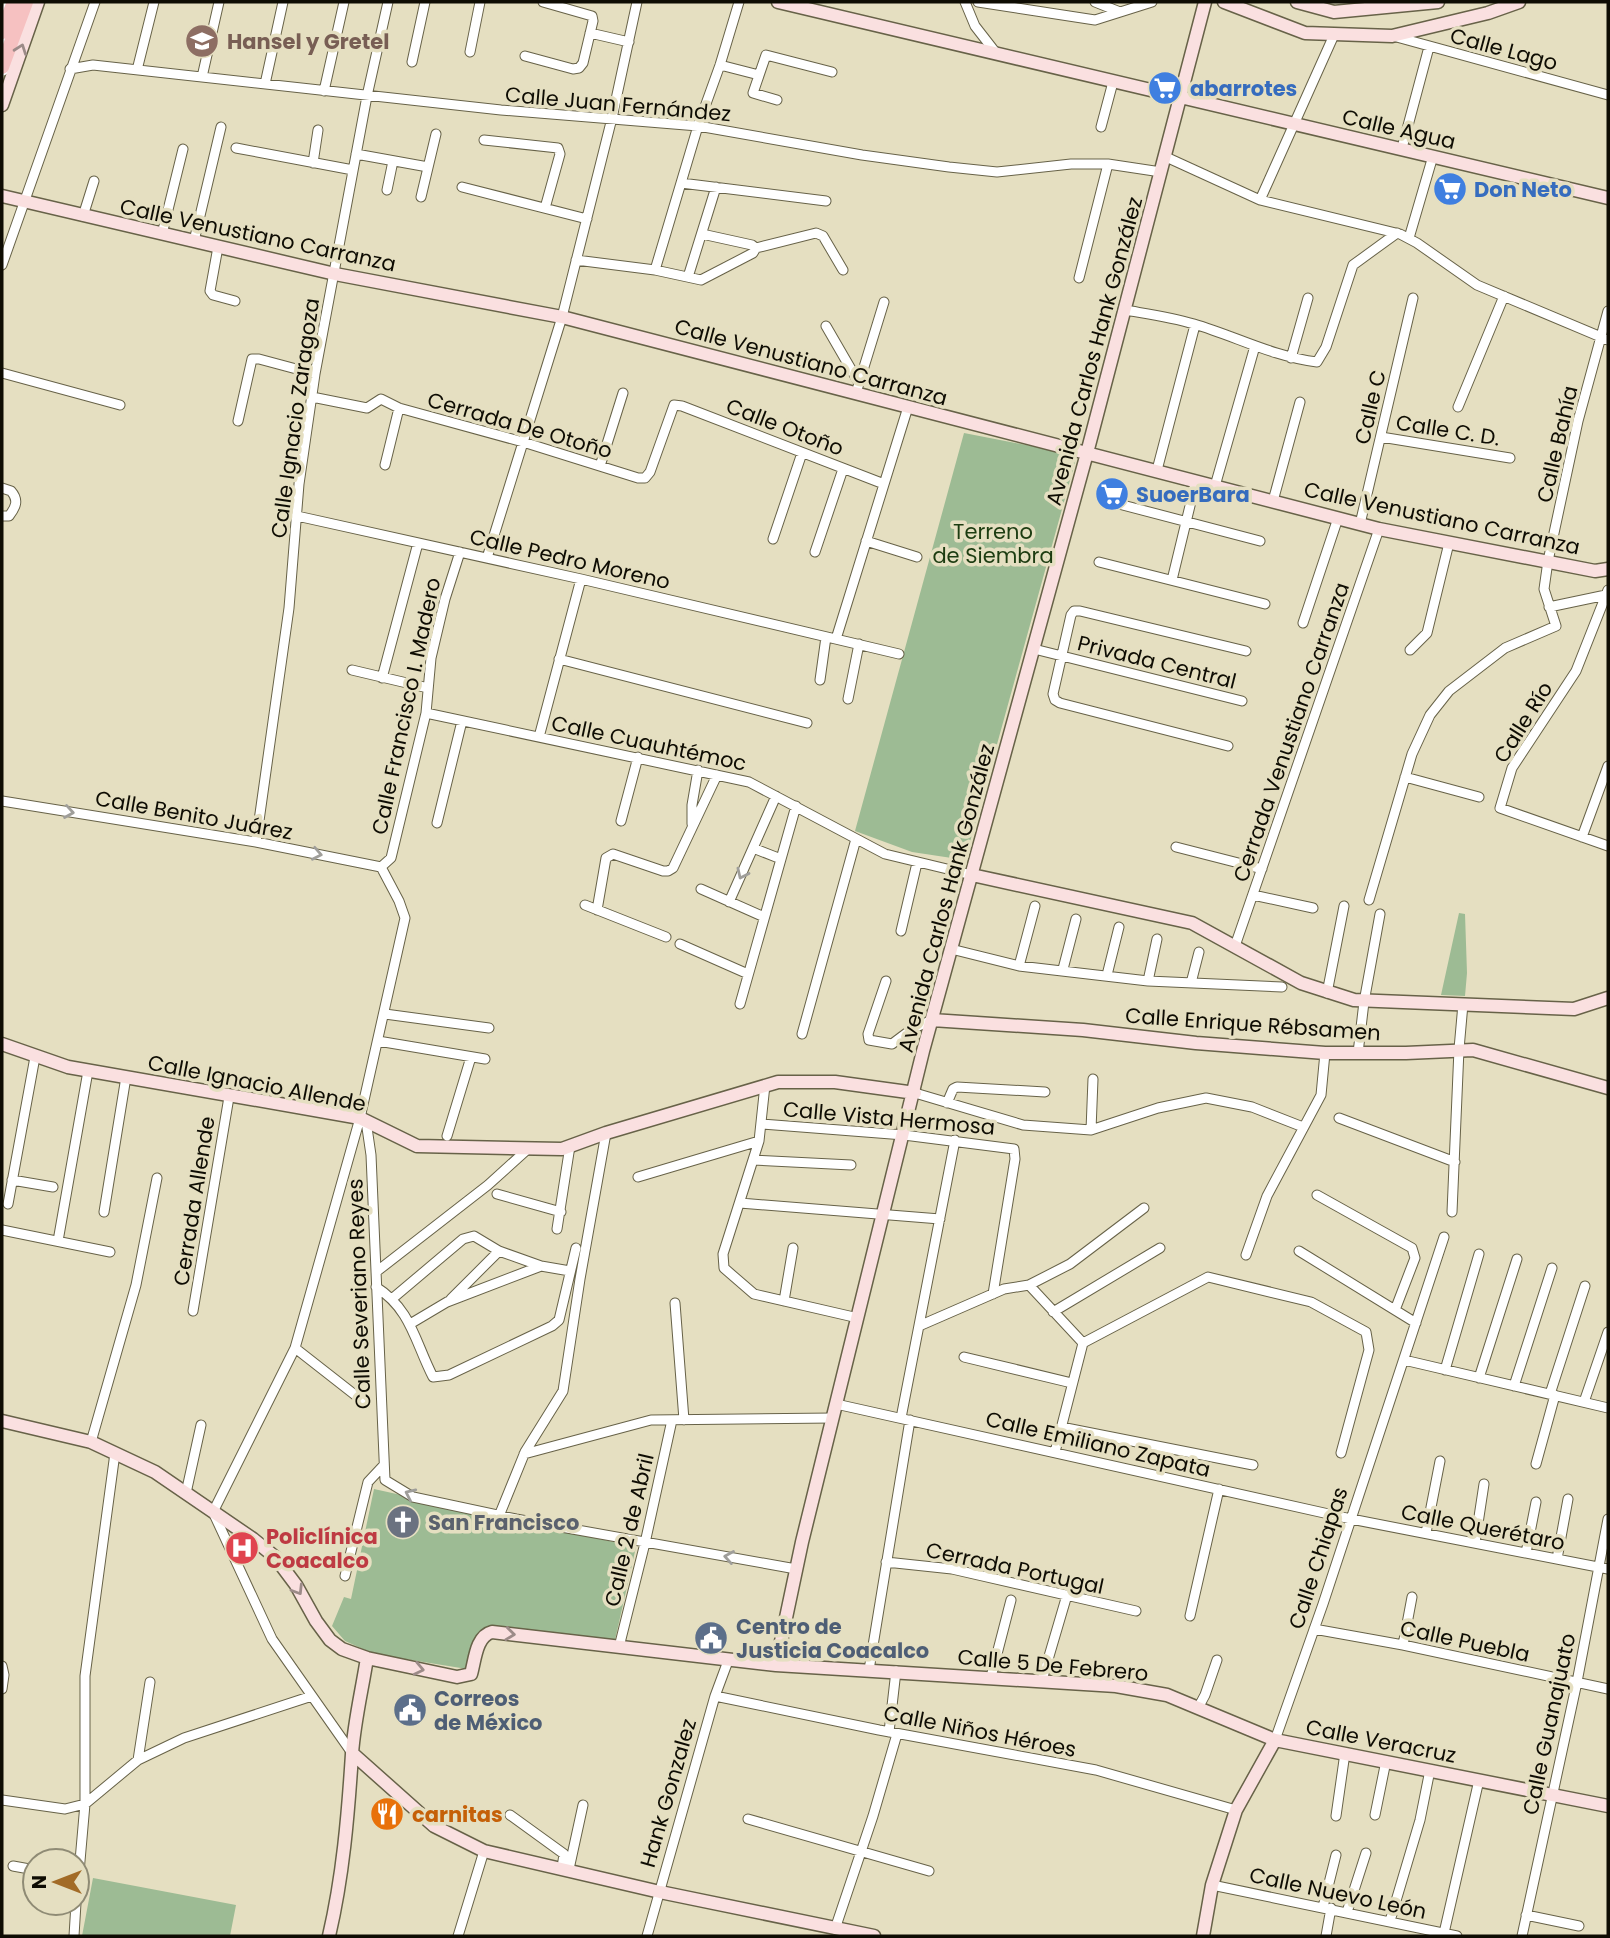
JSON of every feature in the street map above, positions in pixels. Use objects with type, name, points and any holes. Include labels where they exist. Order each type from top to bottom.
[{"type":"main road","points":[[2,32],[14,2]]},
{"type":"main road","points":[[2,68],[26,2]]},
{"type":"street","points":[[2,104],[38,2]]},
{"type":"street","points":[[2,265],[95,2]]},
{"type":"street","points":[[137,70],[154,2]]},
{"type":"street","points":[[202,77],[219,2]]},
{"type":"street","points":[[265,84],[283,2]]},
{"type":"street","points":[[324,91],[344,2]]},
{"type":"street","name":"Calle Ignacio Zaragoza","points":[[256,842],[289,608],[297,516],[315,374],[367,96],[388,2]]},
{"type":"street","points":[[412,62],[425,2]]},
{"type":"street","points":[[470,52],[480,2]]},
{"type":"street","points":[[525,56],[573,69],[579,68],[583,63],[592,16],[543,2]]},
{"type":"street","points":[[487,558],[562,317],[638,2]]},
{"type":"street","points":[[654,270],[738,2]]},
{"type":"street","name":"Calle Agua","points":[[778,2],[1608,198]]},
{"type":"street","points":[[965,2],[975,26],[996,53]]},
{"type":"street","points":[[978,2],[1095,20],[1152,2]]},
{"type":"street","points":[[1095,2],[1120,12]]},
{"type":"street","points":[[1181,98],[1205,2]]},
{"type":"street","points":[[1224,2],[1305,33],[1392,36],[1488,13],[1519,2]]},
{"type":"street","points":[[1297,2],[1328,6],[1334,12],[1438,2]]},
{"type":"street","points":[[590,33],[629,42]]},
{"type":"street","points":[[1260,200],[1334,35]]},
{"type":"street","name":"Calle Lago","points":[[1392,36],[1608,95]]},
{"type":"street","points":[[1402,148],[1429,47]]},
{"type":"street","points":[[777,100],[754,93],[766,55],[832,72]]},
{"type":"street","name":"Calle Juan Fernández","points":[[70,69],[93,65],[500,110],[698,126],[862,155],[997,172],[1071,164],[1108,164],[1161,172]]},
{"type":"street","points":[[720,65],[759,75]]},
{"type":"street","points":[[1101,127],[1113,82]]},
{"type":"street","name":"Avenida Carlos Hank González","points":[[776,1665],[796,1569],[932,1020],[1181,98]]},
{"type":"street","points":[[194,242],[221,127]]},
{"type":"street","points":[[313,163],[318,130]]},
{"type":"street","points":[[421,197],[436,134]]},
{"type":"street","points":[[484,140],[558,148],[560,154],[545,208]]},
{"type":"street","points":[[236,148],[353,170]]},
{"type":"street","points":[[162,234],[183,149]]},
{"type":"street","points":[[356,154],[428,167]]},
{"type":"street","points":[[1409,239],[1433,156]]},
{"type":"street","points":[[1166,157],[1260,200],[1397,233],[1477,285],[1605,339]]},
{"type":"street","points":[[387,190],[393,161]]},
{"type":"street","points":[[1079,278],[1108,164]]},
{"type":"street","points":[[83,216],[94,181]]},
{"type":"street","points":[[681,183],[826,201]]},
{"type":"street","points":[[462,187],[586,219]]},
{"type":"street","points":[[688,277],[716,187]]},
{"type":"street","name":"Calle Venustiano Carranza","points":[[2,196],[335,274],[562,317],[858,388],[908,407],[1379,529],[1595,571],[1608,569]]},
{"type":"street","points":[[576,260],[654,270],[701,280],[753,253],[757,248],[816,233],[823,236],[843,270]]},
{"type":"street","points":[[1125,310],[1160,315],[1291,358],[1317,362],[1326,347],[1353,265],[1397,233]]},
{"type":"street","points":[[702,234],[757,248]]},
{"type":"street","points":[[218,247],[210,291],[213,295],[234,301]]},
{"type":"street","points":[[1458,407],[1504,296]]},
{"type":"street","points":[[1291,358],[1308,298]]},
{"type":"street","name":"Calle C","points":[[1360,524],[1413,298]]},
{"type":"street","points":[[858,388],[884,302]]},
{"type":"street","name":"Calle Bahía","points":[[1405,777],[1412,754],[1430,715],[1449,691],[1505,648],[1556,626],[1544,589],[1548,561],[1578,421],[1605,339],[1608,311]]},
{"type":"street","points":[[1157,470],[1195,325]]},
{"type":"street","points":[[825,326],[858,388]]},
{"type":"street","points":[[1215,486],[1255,346]]},
{"type":"street","points":[[238,421],[252,359],[315,374]]},
{"type":"street","points":[[2,373],[120,405]]},
{"type":"street","points":[[600,466],[623,393]]},
{"type":"street","name":"Cerrada De Otoño","points":[[312,397],[367,408],[381,399],[399,408],[523,442],[638,478],[645,478],[649,472],[674,405]]},
{"type":"street","points":[[1273,501],[1300,402]]},
{"type":"street","name":"Calle Otoño","points":[[674,405],[884,484]]},
{"type":"street","points":[[820,680],[831,638],[866,541],[908,407]]},
{"type":"street","points":[[385,465],[399,408]]},
{"type":"street","name":"Calle C. D.","points":[[1381,437],[1510,458]]},
{"type":"street","points":[[773,539],[802,453]]},
{"type":"street","points":[[815,552],[843,469]]},
{"type":"street","points":[[1172,580],[1196,481]]},
{"type":"street","points":[[2,488],[11,491],[16,501],[9,516],[2,516]]},
{"type":"street","points":[[1115,503],[1260,541]]},
{"type":"street","name":"Calle Pedro Moreno","points":[[297,516],[899,654]]},
{"type":"street","points":[[1303,623],[1338,518]]},
{"type":"street","name":"Cerrada Venustiano Carranza","points":[[1235,946],[1379,529]]},
{"type":"street","points":[[866,541],[917,557]]},
{"type":"street","points":[[382,678],[418,543]]},
{"type":"street","points":[[1410,650],[1427,633],[1449,543]]},
{"type":"street","name":"Calle Francisco I. Madero","points":[[213,1512],[295,1348],[363,1119],[405,918],[381,867],[391,858],[426,713],[431,658],[444,599],[460,552]]},
{"type":"street","points":[[1099,562],[1265,604]]},
{"type":"street","points":[[538,737],[581,579]]},
{"type":"street","points":[[1549,607],[1607,593]]},
{"type":"street","name":"Calle Río","points":[[1607,593],[1576,671],[1512,768],[1500,807],[1504,811],[1608,846]]},
{"type":"street","points":[[1063,657],[1074,611],[1246,651]]},
{"type":"street","points":[[848,699],[859,644]]},
{"type":"street","name":"Privada Central","points":[[1034,649],[1242,701]]},
{"type":"street","name":"Privada Central","points":[[1063,657],[1053,694],[1055,700],[1228,746]]},
{"type":"street","points":[[559,659],[807,723]]},
{"type":"street","points":[[352,670],[428,688]]},
{"type":"street","name":"Calle Cuauhtémoc","points":[[426,713],[749,782],[885,854],[972,875]]},
{"type":"street","points":[[437,823],[462,721]]},
{"type":"street","points":[[621,821],[638,757]]},
{"type":"street","points":[[1582,836],[1608,766]]},
{"type":"street","points":[[692,826],[692,805],[698,770]]},
{"type":"street","points":[[597,910],[606,858],[609,855],[668,871],[673,868],[717,775]]},
{"type":"street","points":[[1369,900],[1405,777],[1479,797]]},
{"type":"street","points":[[729,902],[776,796]]},
{"type":"street","name":"Calle Benito Juárez","points":[[2,801],[256,842],[381,867]]},
{"type":"street","points":[[740,1004],[796,806]]},
{"type":"street","points":[[802,1034],[856,839]]},
{"type":"street","points":[[1176,847],[1262,869]]},
{"type":"street","points":[[754,848],[781,859]]},
{"type":"street","points":[[901,931],[918,863]]},
{"type":"street","points":[[972,875],[1192,923],[1301,983],[1364,1002],[1574,1009],[1608,998]]},
{"type":"street","points":[[701,889],[764,917]]},
{"type":"street","points":[[1253,895],[1312,908]]},
{"type":"street","points":[[585,905],[666,937]]},
{"type":"street","points":[[1019,966],[1035,906]]},
{"type":"street","points":[[1327,993],[1344,906]]},
{"type":"street","points":[[1358,1053],[1380,914]]},
{"type":"street","points":[[1063,969],[1076,919]]},
{"type":"street","points":[[1107,975],[1119,927]]},
{"type":"street","points":[[1148,981],[1157,939]]},
{"type":"street","points":[[680,944],[748,974]]},
{"type":"street","points":[[951,949],[1019,966],[1063,969],[1148,981],[1282,987]]},
{"type":"street","points":[[1191,983],[1199,952]]},
{"type":"street","points":[[886,981],[868,1034],[869,1040],[892,1044],[912,1029],[932,1020]]},
{"type":"street","points":[[1452,1212],[1463,1004]]},
{"type":"street","points":[[385,1014],[489,1028]]},
{"type":"street","name":"Calle Enrique Rébsamen","points":[[932,1020],[1083,1030],[1196,1043],[1325,1052],[1473,1050],[1608,1088]]},
{"type":"street","points":[[378,1041],[485,1059]]},
{"type":"street","name":"Calle Ignacio Allende","points":[[2,1044],[35,1057],[88,1071],[363,1119],[417,1146],[562,1149],[606,1133],[778,1082],[835,1082],[915,1093]]},
{"type":"street","points":[[1246,1255],[1267,1196],[1321,1095],[1325,1052]]},
{"type":"street","points":[[447,1136],[471,1056]]},
{"type":"street","points":[[8,1204],[35,1057]]},
{"type":"street","points":[[58,1241],[88,1071]]},
{"type":"street","points":[[104,1212],[126,1077]]},
{"type":"street","points":[[1091,1130],[1093,1079]]},
{"type":"street","points":[[765,1085],[759,1141],[723,1254],[724,1268],[754,1294],[858,1318]]},
{"type":"street","points":[[947,1103],[953,1089],[957,1087],[1045,1092]]},
{"type":"street","points":[[915,1093],[1023,1125],[1091,1130],[1158,1108],[1206,1098],[1252,1107],[1303,1127]]},
{"type":"street","name":"Cerrada Allende","points":[[193,1311],[229,1097]]},
{"type":"street","points":[[1339,1118],[1455,1162]]},
{"type":"street","name":"Calle Severiano Reyes","points":[[363,1119],[371,1155],[383,1466]]},
{"type":"street","name":"Calle Vista Hermosa","points":[[761,1124],[955,1140],[1014,1149],[1015,1159],[993,1294]]},
{"type":"street","points":[[499,1516],[524,1454],[563,1391],[606,1133]]},
{"type":"street","points":[[869,1670],[919,1326],[955,1140]]},
{"type":"street","points":[[638,1177],[759,1141]]},
{"type":"street","points":[[557,1229],[570,1146]]},
{"type":"street","points":[[376,1272],[488,1185],[529,1148]]},
{"type":"street","points":[[753,1160],[851,1166]]},
{"type":"street","points":[[91,1442],[136,1285],[157,1178]]},
{"type":"street","points":[[12,1180],[52,1187]]},
{"type":"street","points":[[497,1194],[561,1212]]},
{"type":"street","points":[[1317,1195],[1412,1248],[1415,1258],[1395,1310]]},
{"type":"street","points":[[740,1203],[940,1219]]},
{"type":"street","points":[[919,1326],[1004,1289],[1029,1284],[1070,1264],[1144,1208]]},
{"type":"street","points":[[2,1230],[110,1252]]},
{"type":"street","points":[[393,1298],[463,1239],[474,1236],[499,1251],[541,1266],[570,1271]]},
{"type":"street","name":"Calle Chiapas","points":[[1203,1936],[1212,1885],[1236,1810],[1275,1740],[1444,1237]]},
{"type":"street","points":[[376,1287],[393,1298],[410,1324],[433,1377],[449,1375],[552,1326],[559,1320],[576,1248]]},
{"type":"street","points":[[784,1301],[793,1248]]},
{"type":"street","points":[[1053,1312],[1160,1248]]},
{"type":"street","points":[[447,1302],[499,1251]]},
{"type":"street","points":[[1299,1251],[1416,1323]]},
{"type":"street","points":[[1444,1370],[1479,1254]]},
{"type":"street","points":[[1479,1378],[1517,1259]]},
{"type":"street","points":[[410,1324],[447,1302],[541,1266]]},
{"type":"street","points":[[1514,1386],[1552,1268]]},
{"type":"street","points":[[1055,1452],[1083,1343],[1208,1276],[1311,1302],[1366,1332],[1369,1350],[1341,1453]]},
{"type":"street","points":[[1029,1284],[1083,1343]]},
{"type":"street","points":[[1536,1464],[1585,1286]]},
{"type":"street","points":[[675,1303],[684,1420]]},
{"type":"street","points":[[1584,1402],[1608,1332]]},
{"type":"street","points":[[295,1348],[365,1402]]},
{"type":"street","points":[[964,1357],[1072,1383]]},
{"type":"street","points":[[1404,1360],[1608,1408]]},
{"type":"street","name":"Calle Emiliano Zapata","points":[[836,1404],[1351,1519]]},
{"type":"street","points":[[524,1454],[651,1420],[833,1418]]},
{"type":"street","name":"Calle 2 de Abril","points":[[619,1647],[672,1420]]},
{"type":"street","points":[[2,1421],[91,1442],[155,1472],[275,1557],[330,1640],[342,1649],[367,1658],[457,1677],[471,1674],[481,1639],[492,1632],[776,1665]]},
{"type":"street","points":[[186,1493],[201,1425]]},
{"type":"street","points":[[1061,1427],[1253,1465]]},
{"type":"street","points":[[81,1847],[85,1804],[85,1676],[116,1453]]},
{"type":"street","points":[[1426,1533],[1440,1461]]},
{"type":"street","points":[[383,1466],[385,1480],[413,1497],[499,1516],[796,1569]]},
{"type":"street","points":[[345,1576],[368,1482],[383,1466]]},
{"type":"street","points":[[1475,1543],[1484,1484]]},
{"type":"street","points":[[1190,1616],[1219,1489]]},
{"type":"street","points":[[1558,1559],[1568,1499]]},
{"type":"street","points":[[1525,1553],[1536,1502]]},
{"type":"street","points":[[213,1512],[272,1639],[312,1696],[352,1752],[434,1826],[484,1851],[660,1892],[874,1936]]},
{"type":"street","name":"Calle Querétaro","points":[[1351,1519],[1603,1568]]},
{"type":"street","name":"Calle Guanajuato","points":[[1522,1936],[1603,1568],[1608,1519]]},
{"type":"street","name":"Cerrada Portugal","points":[[886,1562],[952,1569],[1136,1611]]},
{"type":"street","points":[[1042,1680],[1067,1595]]},
{"type":"street","points":[[1403,1645],[1412,1597]]},
{"type":"street","points":[[991,1677],[1011,1600]]},
{"type":"street","name":"Calle Puebla","points":[[1314,1629],[1403,1645],[1608,1689]]},
{"type":"street","points":[[329,1936],[346,1843],[352,1752],[367,1658]]},
{"type":"street","points":[[1198,1708],[1217,1660]]},
{"type":"street","name":"Hank Gonzalez","points":[[649,1936],[728,1661]]},
{"type":"street","name":"Calle 5 De Febrero","points":[[776,1665],[1116,1686],[1167,1695],[1275,1740]]},
{"type":"street","points":[[2,1666],[2,1689]]},
{"type":"street","points":[[835,1929],[860,1853],[893,1733],[896,1671]]},
{"type":"street","points":[[138,1760],[150,1682]]},
{"type":"street","points":[[2,1800],[65,1809],[85,1804],[138,1760],[184,1738],[312,1696]]},
{"type":"street","name":"Calle Niños Héroes","points":[[716,1696],[893,1733],[1096,1770],[1236,1810]]},
{"type":"street","name":"Calle Veracruz","points":[[1275,1740],[1608,1806]]},
{"type":"street","points":[[1336,1816],[1345,1753]]},
{"type":"street","points":[[1375,1815],[1386,1761]]},
{"type":"street","points":[[1390,1921],[1420,1820],[1430,1770]]},
{"type":"street","name":"Calle Veracruz","points":[[1444,1933],[1479,1780]]},
{"type":"street","points":[[565,1868],[583,1805]]},
{"type":"street","points":[[510,1815],[564,1854],[565,1868]]},
{"type":"street","points":[[748,1819],[929,1871]]},
{"type":"street","points":[[458,1936],[484,1851]]},
{"type":"street","points":[[1347,1912],[1366,1853]]},
{"type":"street","points":[[1326,1936],[1327,1908],[1336,1855]]},
{"type":"street","points":[[13,1866],[21,1867]]},
{"type":"street","name":"Calle Nuevo León","points":[[1212,1885],[1456,1936]]},
{"type":"street","points":[[1526,1915],[1579,1926]]},
{"type":"street","points":[[74,1936],[75,1917]]},
{"type":"green space","name":"Terreno de Siembra","points":[[964,433],[1077,455],[965,860],[912,852],[855,831]]},
{"type":"green space","points":[[1459,913],[1465,914],[1465,996],[1441,995]]},
{"type":"green space","points":[[374,1489],[636,1547],[615,1640],[488,1627],[476,1641],[467,1669],[374,1654],[345,1641],[332,1626],[344,1597],[351,1599]]},
{"type":"green space","points":[[93,1878],[236,1905],[230,1936],[82,1936],[86,1917],[91,1917]]},
{"type":"place","name":"Hansel y Gretel","points":[[202,41]]},
{"type":"place","name":"abarrotes","points":[[1165,88]]},
{"type":"place","name":"Don Neto","points":[[1450,189]]},
{"type":"place","name":"SuoerBara","points":[[1112,494]]},
{"type":"place","name":"San Francisco","points":[[403,1522]]},
{"type":"place","name":"Policlínica Coacalco","points":[[242,1548]]},
{"type":"place","name":"Centro de Justicia Coacalco","points":[[711,1638]]},
{"type":"place","name":"Correos de México","points":[[410,1710]]},
{"type":"place","name":"carnitas","points":[[387,1814]]}]
